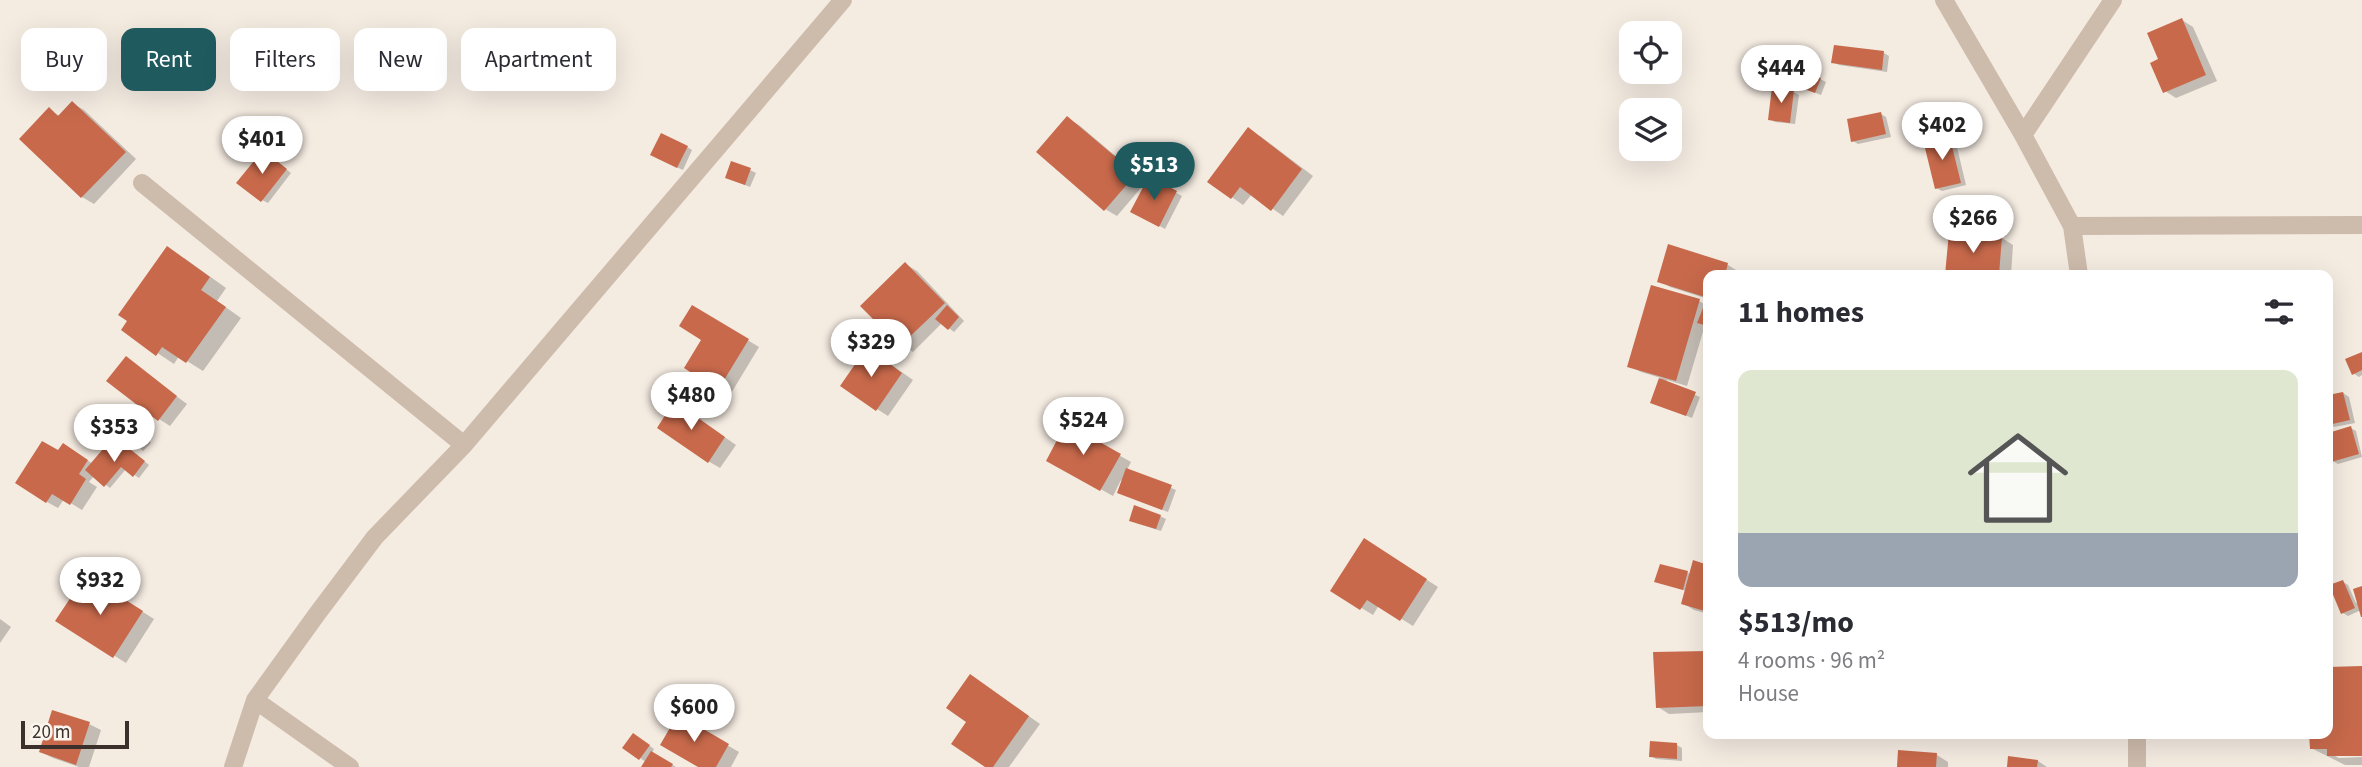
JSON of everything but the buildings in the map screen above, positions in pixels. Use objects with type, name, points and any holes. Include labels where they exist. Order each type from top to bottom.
[{"type":"street","points":[[233,767],[256,700],[375,537],[464,445],[844,0]]},
{"type":"street","points":[[1944,0],[2023,135],[2072,226],[2078,270]]},
{"type":"street","points":[[2023,135],[2113,0]]},
{"type":"street","points":[[142,183],[464,445]]},
{"type":"street","points":[[2072,226],[2362,225]]},
{"type":"street","points":[[256,700],[349,767]]},
{"type":"street","points":[[2137,739],[2137,767]]}]
